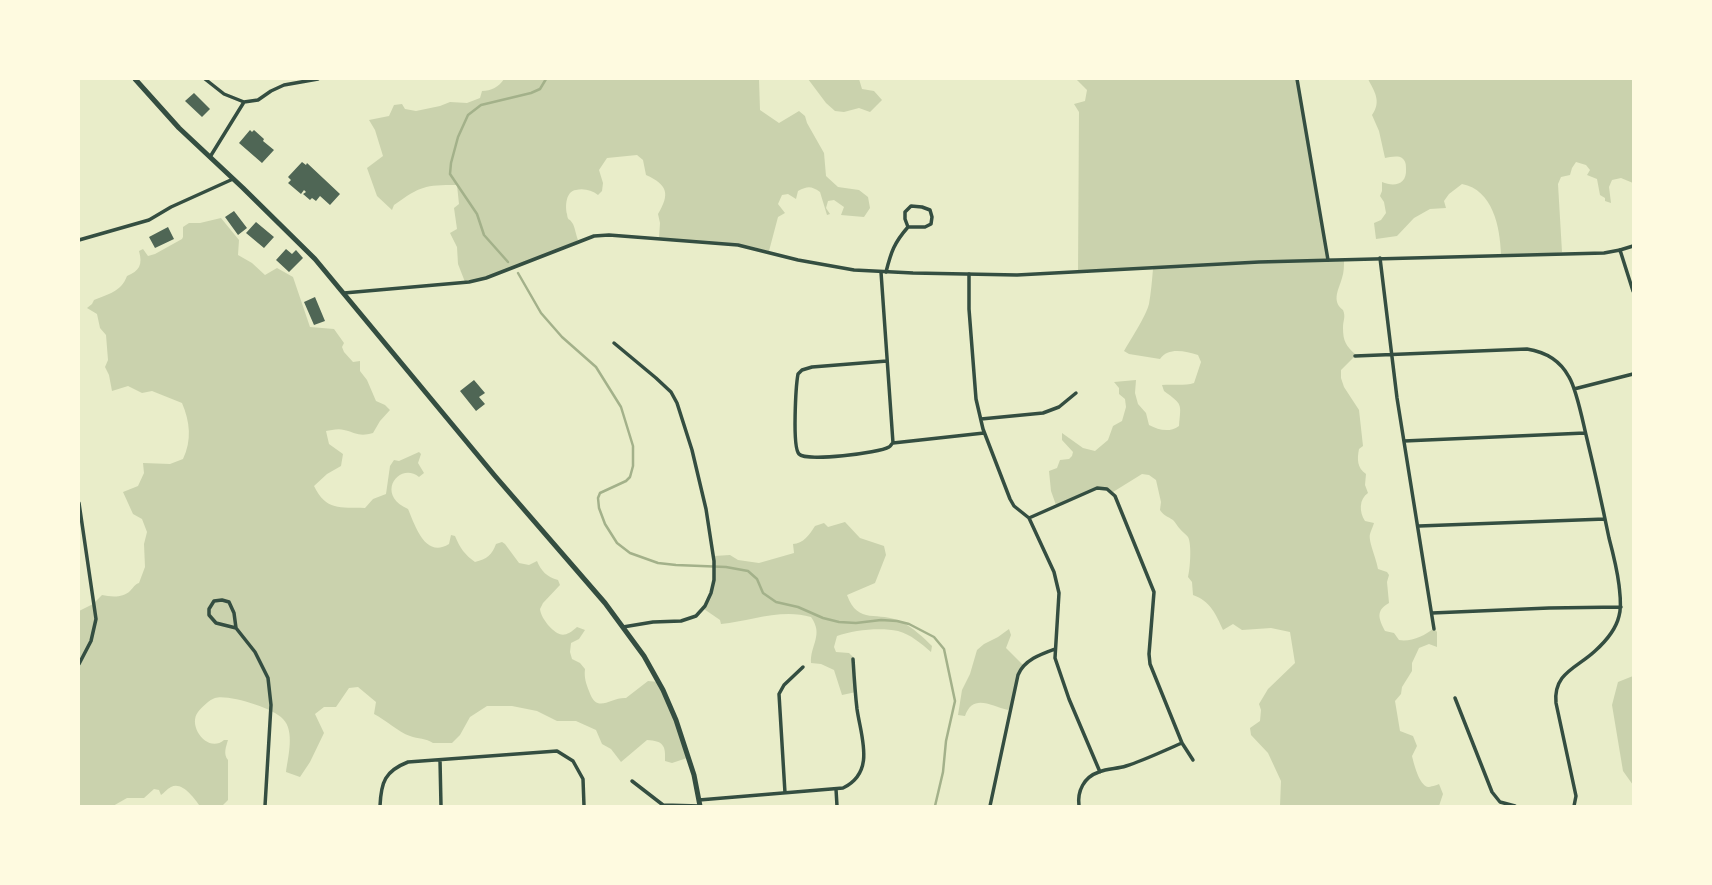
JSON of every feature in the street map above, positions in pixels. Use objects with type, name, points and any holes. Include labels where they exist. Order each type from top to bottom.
[{"type":"main road","points":[[135,79],[179,128],[314,258],[495,476],[605,603],[644,656],[663,690],[694,775],[700,804]]},
{"type":"street","points":[[205,79],[224,94],[244,102],[258,100],[284,85],[318,79]]},
{"type":"street","points":[[1297,79],[1328,260]]},
{"type":"street","points":[[210,157],[244,102]]},
{"type":"street","points":[[79,240],[149,220],[233,179]]},
{"type":"street","points":[[893,443],[883,272],[891,250],[908,227],[925,227],[931,224],[930,210],[911,206],[905,212],[908,227]]},
{"type":"street","points":[[343,293],[470,282],[594,236],[609,235],[738,245],[828,267],[883,272],[1017,275],[1380,258],[1604,253],[1633,246]]},
{"type":"street","points":[[1620,250],[1633,291]]},
{"type":"street","points":[[1380,258],[1397,398],[1434,629]]},
{"type":"street","points":[[969,274],[976,399],[984,433],[1010,499],[1014,506],[1029,518],[1054,572],[1058,585],[1059,612],[1055,658],[1100,772]]},
{"type":"street","points":[[614,343],[671,392],[677,403],[706,509],[714,561],[711,593],[696,616],[681,621],[653,622],[623,628]]},
{"type":"street","points":[[1355,356],[1527,349],[1554,359],[1571,379],[1605,519],[1619,583],[1621,607],[1611,633],[1598,649],[1564,675],[1556,691],[1556,703],[1576,796],[1574,806]]},
{"type":"street","points":[[887,361],[812,367],[798,374],[795,441],[799,455],[808,457],[858,454],[880,450],[893,443],[984,433]]},
{"type":"street","points":[[1574,390],[1633,374]]},
{"type":"street","points":[[981,419],[1043,413],[1059,407],[1076,393]]},
{"type":"street","points":[[1404,441],[1585,433]]},
{"type":"street","points":[[1029,518],[1097,488],[1107,489],[1115,496],[1154,592],[1150,664],[1182,743],[1193,760]]},
{"type":"street","points":[[79,503],[96,619],[91,642],[79,664]]},
{"type":"street","points":[[1418,526],[1605,519]]},
{"type":"street","points":[[236,628],[216,623],[209,615],[209,608],[214,601],[229,603],[234,613],[236,628],[255,652],[268,678],[271,705],[265,806]]},
{"type":"street","points":[[1432,613],[1621,607]]},
{"type":"street","points":[[990,806],[1018,675],[1029,661],[1055,649]]},
{"type":"street","points":[[632,781],[663,805],[700,804],[836,789],[852,784],[858,778],[864,754],[853,659]]},
{"type":"street","points":[[785,793],[779,694],[784,685],[803,667]]},
{"type":"street","points":[[1455,698],[1492,792],[1500,802],[1515,806]]},
{"type":"street","points":[[1079,806],[1080,789],[1100,772],[1125,767],[1182,743]]},
{"type":"street","points":[[380,806],[385,779],[394,768],[408,762],[557,751],[573,761],[583,779],[584,806]]},
{"type":"street","points":[[440,760],[441,806]]},
{"type":"street","points":[[836,789],[838,806]]},
{"type":"green space","points":[[504,79],[759,79],[760,110],[779,123],[799,111],[805,116],[824,153],[826,176],[838,187],[859,190],[868,197],[870,208],[864,217],[841,215],[844,207],[834,200],[828,201],[826,208],[830,214],[827,215],[820,192],[807,188],[798,191],[796,199],[788,194],[782,195],[778,204],[785,213],[778,217],[769,251],[749,246],[659,238],[658,214],[665,196],[663,186],[646,175],[643,160],[637,155],[607,158],[599,170],[603,183],[602,191],[598,195],[582,189],[573,191],[568,196],[567,216],[574,226],[577,241],[486,278],[465,282],[458,264],[457,247],[450,233],[457,229],[454,208],[459,204],[457,185],[423,188],[394,205],[392,210],[377,196],[367,168],[383,156],[369,120],[389,116],[394,105],[402,104],[405,109],[416,111],[450,102],[467,103],[480,98],[482,91],[494,88]]},
{"type":"green space","points":[[808,79],[859,79],[862,89],[874,91],[882,100],[870,112],[859,108],[844,112],[835,111]]},
{"type":"green space","points":[[1076,79],[1298,79],[1328,258],[1344,260],[1337,303],[1344,312],[1344,340],[1356,355],[1341,370],[1341,378],[1359,410],[1363,446],[1359,449],[1358,460],[1359,466],[1366,474],[1365,485],[1368,493],[1362,502],[1362,514],[1365,521],[1374,523],[1370,537],[1378,569],[1389,575],[1389,603],[1380,612],[1380,619],[1385,631],[1394,633],[1399,640],[1418,638],[1434,628],[1437,632],[1437,647],[1429,644],[1419,648],[1412,663],[1412,671],[1395,701],[1400,731],[1413,736],[1417,746],[1412,756],[1420,778],[1428,787],[1439,784],[1443,794],[1439,806],[1280,806],[1281,781],[1268,753],[1251,735],[1250,728],[1260,721],[1259,704],[1268,689],[1295,663],[1290,632],[1271,628],[1242,630],[1233,624],[1223,630],[1208,604],[1193,595],[1192,582],[1188,577],[1188,537],[1160,510],[1156,480],[1149,475],[1142,474],[1113,492],[1103,487],[1056,505],[1049,471],[1057,468],[1060,460],[1069,459],[1073,452],[1062,440],[1062,433],[1083,448],[1095,451],[1108,440],[1113,426],[1122,421],[1126,407],[1125,399],[1119,394],[1119,388],[1114,382],[1136,380],[1138,404],[1146,413],[1149,425],[1172,430],[1179,426],[1179,405],[1164,391],[1162,385],[1194,383],[1201,362],[1198,355],[1182,351],[1172,351],[1160,359],[1124,351],[1149,304],[1153,269],[1078,272],[1079,112],[1074,104],[1085,101],[1087,90]]},
{"type":"green space","points":[[1368,79],[1633,79],[1633,183],[1621,178],[1612,180],[1609,187],[1611,203],[1605,201],[1600,195],[1597,179],[1587,175],[1590,170],[1586,165],[1576,162],[1570,175],[1561,177],[1558,184],[1562,252],[1501,254],[1499,233],[1488,202],[1473,188],[1462,184],[1444,201],[1446,208],[1430,209],[1414,218],[1397,236],[1376,239],[1374,223],[1381,220],[1386,213],[1380,196],[1382,182],[1395,184],[1402,181],[1406,166],[1400,157],[1385,158],[1372,115],[1376,96]]},
{"type":"green space","points":[[221,218],[239,240],[238,255],[265,275],[277,268],[293,277],[310,327],[334,329],[344,343],[344,352],[353,362],[360,361],[360,371],[376,401],[390,410],[373,433],[361,435],[340,429],[326,431],[329,444],[343,454],[341,466],[314,486],[324,500],[335,506],[365,508],[373,499],[386,494],[390,466],[394,460],[399,461],[419,452],[421,454],[418,463],[424,473],[419,477],[404,473],[394,481],[392,488],[398,503],[408,509],[427,544],[441,547],[449,544],[451,535],[455,536],[463,551],[475,562],[489,556],[496,544],[502,542],[519,563],[529,565],[537,561],[540,568],[558,580],[560,585],[540,609],[548,625],[562,635],[577,627],[585,630],[579,639],[571,643],[570,652],[572,659],[585,669],[592,698],[596,702],[604,703],[626,698],[648,681],[659,682],[675,718],[687,758],[672,763],[665,761],[662,745],[657,741],[647,740],[621,762],[611,749],[602,744],[596,730],[576,721],[557,721],[537,711],[512,706],[487,706],[470,717],[452,743],[433,743],[406,734],[374,714],[376,702],[358,687],[349,688],[336,707],[324,707],[315,714],[324,733],[300,777],[286,772],[290,737],[283,719],[261,706],[221,697],[208,702],[198,712],[195,724],[201,736],[212,744],[228,740],[225,753],[228,760],[228,800],[222,806],[200,806],[187,791],[175,786],[161,795],[159,790],[154,789],[144,798],[127,798],[113,806],[79,806],[79,611],[93,604],[102,595],[124,595],[139,583],[145,567],[144,544],[147,532],[142,519],[133,514],[123,492],[138,486],[144,473],[143,463],[170,464],[183,459],[189,431],[182,403],[152,391],[142,393],[128,386],[112,391],[105,367],[108,360],[106,335],[100,328],[97,314],[87,308],[94,300],[118,289],[127,276],[137,270],[140,264],[139,251],[143,249],[148,256],[155,254],[182,239],[183,227],[189,223]]},
{"type":"green space","points":[[845,522],[860,538],[884,546],[886,555],[875,583],[847,595],[852,605],[863,614],[902,622],[932,646],[931,652],[907,634],[883,629],[837,636],[834,647],[836,652],[849,653],[853,657],[856,692],[842,695],[834,670],[811,663],[816,629],[811,617],[777,614],[721,624],[720,620],[704,609],[712,589],[714,556],[730,555],[738,560],[759,563],[794,553],[793,544],[803,540],[815,526],[824,523],[828,527]]},
{"type":"green space","points":[[1009,629],[1011,635],[1006,648],[1023,665],[1010,708],[1008,710],[978,703],[968,709],[965,716],[958,715],[962,690],[977,650]]},
{"type":"green space","points":[[1633,676],[1633,785],[1623,771],[1612,705],[1618,682]]},
{"type":"building","points":[[194,93],[210,109],[202,117],[185,101]]},
{"type":"building","points":[[250,130],[254,130],[274,150],[262,163],[239,143]]},
{"type":"building","points":[[302,162],[306,165],[307,163],[340,194],[330,205],[320,196],[316,201],[312,198],[310,200],[303,194],[306,192],[304,190],[301,194],[288,183],[291,180],[288,177]]},
{"type":"building","points":[[234,211],[247,228],[238,235],[225,217]]},
{"type":"building","points":[[256,222],[274,237],[264,248],[246,233]]},
{"type":"building","points":[[168,227],[174,239],[155,248],[149,237]]},
{"type":"building","points":[[286,249],[292,254],[296,250],[303,258],[289,272],[276,260]]},
{"type":"building","points":[[315,297],[325,321],[314,325],[304,302]]},
{"type":"building","points":[[474,380],[485,393],[479,397],[485,404],[476,411],[460,391]]},
{"type":"waterway","points":[[508,262],[484,235],[477,214],[450,174],[451,163],[468,115],[481,105],[540,89],[546,79]]},
{"type":"waterway","points":[[518,273],[541,313],[562,337],[596,367],[621,407],[633,446],[633,466],[626,481],[600,493],[598,498],[605,524],[617,543],[630,553],[658,563],[748,571],[757,579],[763,593],[776,602],[839,622],[881,620],[909,624],[934,637],[944,649],[955,701],[935,806]]}]
